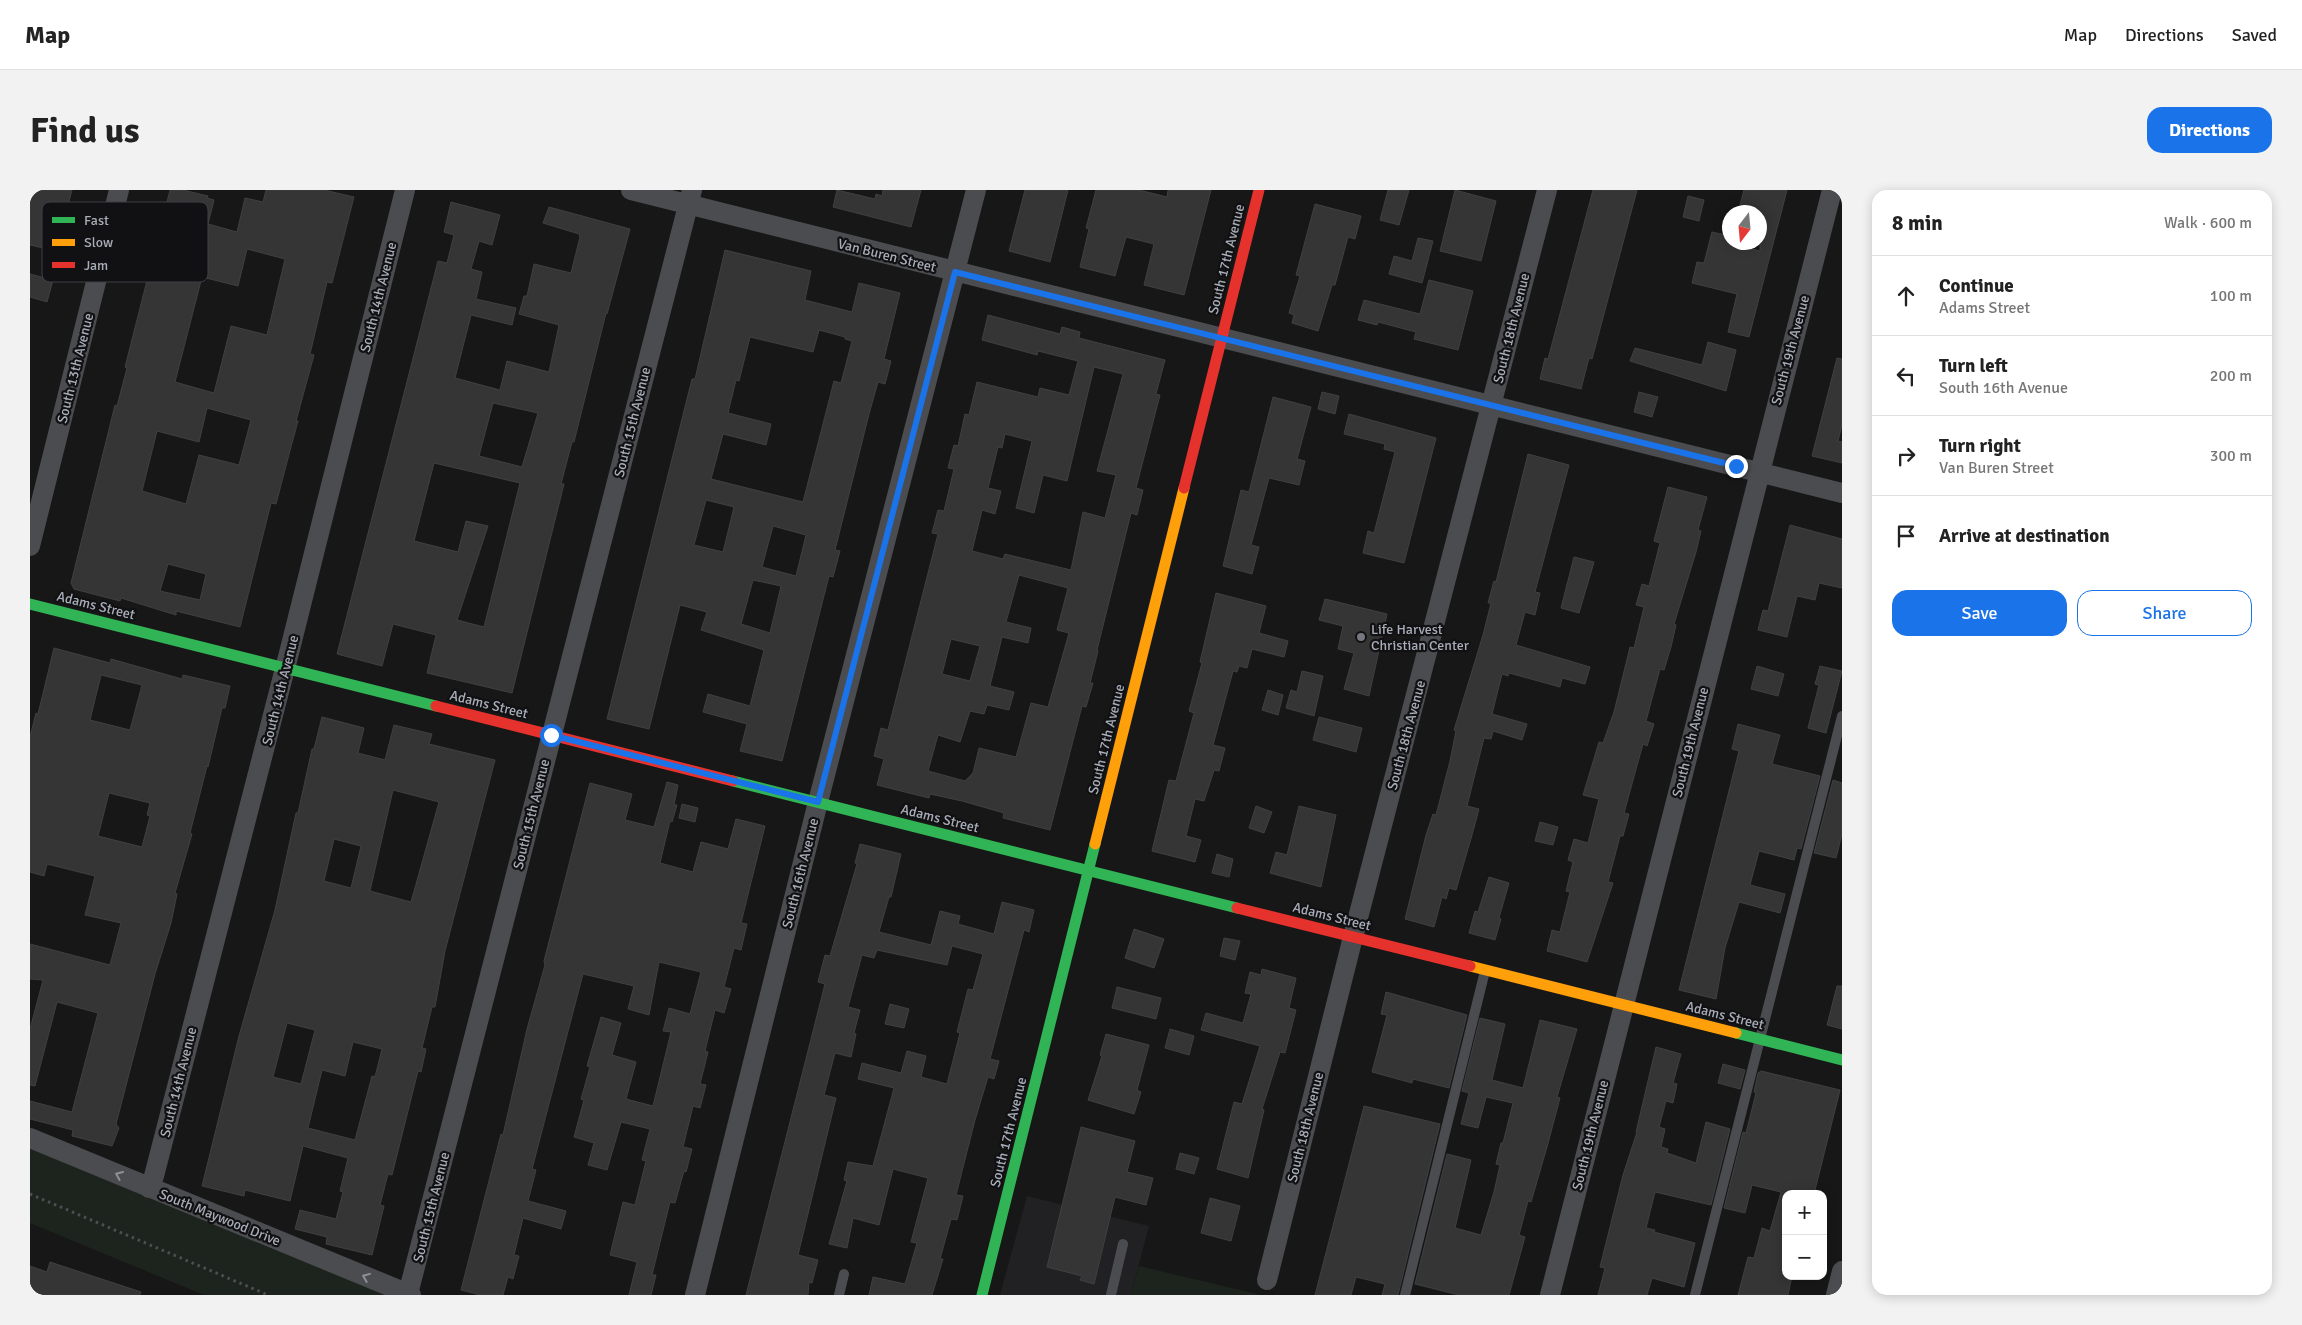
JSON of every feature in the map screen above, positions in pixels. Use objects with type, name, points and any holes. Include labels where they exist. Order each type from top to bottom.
[{"type":"street","name":"South 14th Avenue","points":[[149,1188],[157,1166],[285,668],[405,190]]},
{"type":"street","name":"Van Buren Street","points":[[631,190],[690,197],[955,272],[1492,404],[1842,493]]},
{"type":"street","name":"South 16th Avenue","points":[[695,1295],[818,802],[976,190]]},
{"type":"street","name":"South 17th Avenue","points":[[982,1295],[1259,190]]},
{"type":"street","name":"South 18th Avenue","points":[[1267,1280],[1353,937],[1546,190]]},
{"type":"street","name":"South 19th Avenue","points":[[1550,1295],[1832,190]]},
{"type":"street","name":"South 15th Avenue","points":[[410,1294],[551,735],[690,197]]},
{"type":"street","name":"South 13th Avenue","points":[[30,546],[96,282]]},
{"type":"street","name":"Adams Street","points":[[30,604],[1842,1060]]},
{"type":"street","name":"South Maywood Drive","points":[[30,1138],[410,1294]]},
{"type":"street","points":[[1836,1295],[1842,1271]]},
{"type":"lane","points":[[1695,1295],[1842,716]]},
{"type":"lane","points":[[1405,1295],[1485,970]]},
{"type":"lane","points":[[1110,1295],[1123,1244]]},
{"type":"lane","points":[[839,1295],[844,1274]]},
{"type":"path","points":[[30,1194],[268,1295]]},
{"type":"shaded area","points":[[30,1148],[386,1295],[204,1295],[30,1223]]},
{"type":"shaded area","points":[[1027,1196],[1149,1226],[1131,1295],[1000,1295]]},
{"type":"shaded area","points":[[1139,1266],[1261,1295],[1131,1295]]},
{"type":"building","points":[[30,190],[72,190],[69,202],[42,202],[42,248],[30,245]]},
{"type":"building","points":[[170,190],[183,190],[208,196],[207,198],[214,200],[208,224],[208,202],[167,202]]},
{"type":"building","points":[[266,190],[324,190],[354,197],[332,283],[327,282],[310,354],[314,355],[296,421],[298,421],[276,504],[271,503],[240,627],[176,611],[176,615],[121,598],[120,601],[74,589],[71,583],[115,405],[117,406],[127,368],[125,367],[147,282],[201,282],[175,382],[214,393],[231,326],[267,335],[285,259],[247,249],[238,286],[208,278],[208,224],[237,232],[245,198],[263,202]],"holes":[[[207,408],[251,420],[239,465],[199,455],[186,504],[142,491],[157,431],[199,442]],[[168,564],[206,574],[200,600],[160,591]]]},
{"type":"building","points":[[837,190],[875,199],[876,194],[882,196],[883,190],[921,190],[911,227],[833,207]]},
{"type":"building","points":[[1025,190],[1068,190],[1050,262],[1009,251]]},
{"type":"building","points":[[1096,190],[1139,190],[1167,197],[1168,190],[1211,190],[1184,295],[1144,285],[1154,244],[1126,237],[1115,276],[1080,267],[1089,229],[1086,228]]},
{"type":"building","points":[[1388,190],[1409,190],[1399,225],[1380,220]]},
{"type":"building","points":[[1455,190],[1496,201],[1481,261],[1440,251]]},
{"type":"building","points":[[1593,190],[1637,190],[1592,359],[1589,358],[1581,389],[1540,379],[1545,358],[1548,359]]},
{"type":"building","points":[[1744,190],[1787,190],[1749,337],[1728,332],[1737,294],[1692,283],[1697,262],[1704,263],[1712,232],[1722,234],[1722,250],[1767,250],[1767,205],[1740,205]]},
{"type":"building","points":[[1688,196],[1704,200],[1699,221],[1683,217]]},
{"type":"building","points":[[451,202],[500,215],[492,245],[479,241],[471,269],[482,272],[476,299],[516,308],[512,325],[471,315],[455,378],[500,390],[507,361],[549,372],[559,325],[519,314],[524,296],[527,296],[534,264],[571,273],[580,237],[579,234],[543,223],[549,207],[630,229],[606,313],[574,442],[572,442],[561,484],[564,484],[512,693],[427,673],[436,635],[393,624],[382,666],[337,654],[438,261],[447,263],[454,235],[444,232]],"holes":[[[493,403],[538,413],[522,467],[479,456]],[[434,463],[520,483],[484,627],[457,620],[488,526],[466,521],[458,552],[414,541]]]},
{"type":"building","points":[[1315,204],[1361,216],[1355,239],[1348,237],[1335,285],[1332,285],[1318,331],[1292,323],[1294,315],[1289,313],[1300,276],[1296,275]]},
{"type":"building","points":[[1418,238],[1433,241],[1422,283],[1389,274],[1394,256],[1412,261]]},
{"type":"building","points":[[725,250],[811,271],[805,300],[852,312],[859,283],[900,293],[884,359],[891,361],[885,384],[878,382],[869,414],[835,550],[840,551],[833,577],[829,576],[782,761],[740,751],[747,724],[703,712],[708,694],[750,706],[764,650],[701,630],[707,612],[680,605],[649,729],[607,719],[692,379],[695,379]],"holes":[[[819,330],[845,337],[845,339],[852,341],[841,383],[834,381],[803,502],[711,479],[723,434],[766,445],[771,424],[728,413],[736,380],[739,381],[750,337],[813,352]],[[706,500],[734,507],[723,552],[694,545]],[[773,526],[806,535],[796,576],[762,567]],[[753,580],[781,586],[770,633],[741,624]]]},
{"type":"building","points":[[30,274],[42,277],[42,282],[52,282],[47,302],[30,297]]},
{"type":"building","points":[[1429,280],[1473,291],[1458,350],[1414,339],[1416,332],[1378,322],[1377,325],[1358,320],[1364,300],[1420,314]]},
{"type":"building","points":[[988,315],[1060,334],[1062,327],[1080,332],[1079,338],[1165,360],[1156,394],[1160,395],[1136,488],[1143,490],[1137,515],[1131,513],[1097,650],[1090,683],[1093,683],[1086,707],[1082,706],[1050,830],[1003,818],[1004,813],[962,801],[930,794],[929,798],[877,785],[884,759],[874,756],[881,728],[888,730],[938,534],[932,533],[938,510],[944,511],[954,469],[948,468],[954,445],[958,446],[965,414],[969,415],[977,382],[1038,397],[1040,388],[1069,395],[1078,361],[1038,351],[1037,355],[982,340]],"holes":[[[1094,367],[1123,374],[1097,471],[1116,475],[1105,518],[1083,512],[1071,570],[1005,554],[1003,559],[972,551],[982,510],[995,514],[1001,491],[988,488],[998,447],[1002,448],[1005,434],[1032,441],[1016,508],[1034,513],[1043,475],[1067,481]],[[1019,575],[1068,588],[1057,630],[1069,633],[1048,707],[1031,703],[1016,757],[979,748],[973,773],[965,781],[928,771],[938,735],[960,742],[970,711],[984,714],[987,705],[1009,710],[1014,692],[990,686],[1002,637],[1028,643],[1031,628],[1006,622]],[[951,639],[980,646],[970,681],[942,674]]]},
{"type":"building","points":[[1708,342],[1736,350],[1726,391],[1630,361],[1635,348],[1702,365]]},
{"type":"building","points":[[1837,358],[1842,359],[1842,425],[1838,441],[1842,442],[1842,463],[1812,456]]},
{"type":"building","points":[[1322,392],[1339,396],[1335,414],[1318,409]]},
{"type":"building","points":[[1639,392],[1658,397],[1652,417],[1634,412]]},
{"type":"building","points":[[1273,397],[1311,407],[1297,459],[1305,461],[1299,485],[1269,478],[1251,545],[1259,547],[1252,574],[1223,566],[1241,490],[1249,492]]},
{"type":"building","points":[[1349,414],[1436,438],[1404,563],[1363,553],[1368,531],[1374,533],[1395,452],[1384,449],[1385,444],[1344,434]]},
{"type":"building","points":[[1528,454],[1569,465],[1535,592],[1540,593],[1535,615],[1525,612],[1516,645],[1590,667],[1585,684],[1562,678],[1560,687],[1509,673],[1508,676],[1502,674],[1492,714],[1527,724],[1522,740],[1493,731],[1491,739],[1484,738],[1467,806],[1479,809],[1456,890],[1449,888],[1446,899],[1442,897],[1434,927],[1405,919],[1426,835],[1433,814],[1436,815],[1450,761],[1456,731],[1454,730],[1483,635],[1491,603],[1488,603],[1494,581],[1496,582]]},
{"type":"building","points":[[1668,487],[1707,497],[1698,530],[1701,531],[1696,552],[1674,624],[1676,625],[1671,647],[1664,670],[1660,669],[1646,721],[1654,724],[1647,746],[1643,744],[1624,813],[1629,814],[1623,836],[1620,836],[1608,882],[1613,883],[1587,962],[1547,951],[1552,930],[1560,932],[1570,892],[1566,891],[1573,862],[1568,860],[1574,839],[1588,843],[1599,799],[1583,795],[1599,742],[1603,743],[1614,712],[1630,647],[1634,648],[1644,607],[1636,605],[1642,584],[1649,586],[1660,543],[1654,541]]},
{"type":"building","points":[[1790,525],[1842,539],[1842,588],[1819,583],[1815,600],[1797,596],[1787,637],[1758,630],[1763,610],[1768,611]]},
{"type":"building","points":[[1574,557],[1594,562],[1579,613],[1561,608]]},
{"type":"building","points":[[1216,593],[1266,606],[1259,633],[1288,641],[1284,657],[1252,649],[1247,668],[1239,666],[1237,672],[1233,671],[1213,745],[1225,748],[1219,771],[1214,770],[1204,801],[1195,799],[1186,836],[1201,840],[1195,862],[1152,851],[1169,780],[1176,781],[1194,713],[1189,711],[1202,663],[1200,662]]},
{"type":"building","name":"Life Harvest Christian Center","points":[[1325,599],[1387,614],[1369,696],[1344,689],[1354,653],[1338,649],[1343,626],[1319,620]]},
{"type":"building","points":[[54,648],[110,663],[111,659],[182,679],[183,675],[230,686],[225,708],[222,708],[207,766],[190,833],[192,834],[175,893],[177,894],[171,923],[155,974],[116,1124],[119,1128],[112,1146],[72,1136],[73,1130],[30,1119],[30,1101],[72,1112],[98,1013],[57,1002],[35,1086],[30,1085],[30,1029],[43,980],[30,979],[30,944],[110,965],[121,923],[85,915],[95,876],[47,864],[44,876],[30,872],[30,737],[36,713],[38,714]],"holes":[[[101,675],[142,685],[130,730],[90,720]],[[109,793],[150,803],[147,815],[150,816],[142,847],[98,836]]]},
{"type":"building","points":[[1757,666],[1784,674],[1778,696],[1751,689]]},
{"type":"building","points":[[1820,666],[1842,671],[1826,733],[1808,728],[1819,685],[1815,684]]},
{"type":"building","points":[[1302,671],[1323,676],[1314,716],[1286,708],[1291,690],[1297,692]]},
{"type":"building","points":[[1268,690],[1283,695],[1278,715],[1262,710]]},
{"type":"building","points":[[322,717],[364,728],[358,753],[385,760],[394,725],[432,734],[429,744],[495,760],[445,951],[435,1007],[432,1007],[422,1048],[426,1049],[421,1072],[418,1071],[392,1175],[388,1174],[380,1205],[384,1206],[372,1255],[326,1244],[327,1237],[295,1229],[300,1210],[336,1219],[343,1192],[340,1191],[348,1158],[303,1146],[290,1201],[245,1190],[244,1196],[202,1186],[239,1036],[275,910],[296,813],[298,813],[312,749],[314,749]],"holes":[[[393,790],[439,802],[411,902],[370,891]],[[334,839],[361,846],[351,888],[324,881]],[[287,1023],[315,1030],[301,1084],[273,1077]],[[353,1042],[382,1049],[375,1077],[372,1076],[355,1140],[308,1128],[322,1070],[345,1076]]]},
{"type":"building","points":[[1319,717],[1362,728],[1356,752],[1313,740]]},
{"type":"building","points":[[1738,724],[1780,735],[1772,764],[1820,776],[1801,849],[1797,848],[1794,860],[1759,851],[1750,885],[1785,894],[1780,913],[1739,902],[1725,948],[1716,999],[1679,990],[1739,751],[1732,749]]},
{"type":"building","points":[[1833,780],[1842,783],[1842,834],[1836,858],[1814,853]]},
{"type":"building","points":[[667,782],[678,785],[674,805],[677,805],[672,822],[670,821],[660,863],[693,872],[701,842],[728,849],[736,819],[765,826],[741,923],[747,924],[741,950],[734,948],[724,987],[731,989],[724,1013],[715,1010],[705,1051],[708,1052],[700,1084],[706,1085],[700,1108],[693,1106],[683,1147],[692,1149],[675,1203],[670,1202],[652,1275],[656,1275],[651,1295],[629,1295],[637,1262],[610,1255],[623,1202],[635,1205],[646,1161],[642,1160],[650,1129],[621,1122],[607,1170],[588,1165],[594,1143],[574,1137],[584,1100],[581,1099],[590,1067],[587,1066],[601,1017],[621,1023],[612,1055],[636,1062],[626,1099],[653,1106],[671,1032],[663,1031],[669,1008],[690,1014],[701,972],[659,962],[649,1015],[628,1009],[634,986],[583,974],[532,1169],[536,1170],[528,1201],[566,1211],[561,1229],[523,1218],[514,1255],[519,1256],[513,1279],[508,1277],[503,1295],[480,1295],[461,1290],[501,1134],[503,1135],[527,1029],[545,965],[544,961],[590,783],[632,794],[625,820],[654,827]]},
{"type":"building","points":[[682,804],[698,808],[695,822],[679,818]]},
{"type":"building","points":[[1256,806],[1272,812],[1264,833],[1249,828]]},
{"type":"building","points":[[1299,806],[1336,815],[1321,887],[1270,873],[1276,852],[1287,855]]},
{"type":"building","points":[[1540,822],[1558,827],[1553,845],[1535,841]]},
{"type":"building","points":[[860,844],[901,854],[891,897],[889,897],[879,932],[931,945],[940,911],[960,916],[958,924],[994,934],[1002,902],[1034,910],[1029,932],[1024,930],[990,1059],[999,1061],[994,1079],[988,1077],[975,1120],[956,1195],[963,1196],[957,1220],[951,1219],[940,1259],[943,1259],[932,1295],[869,1295],[873,1277],[905,1284],[917,1243],[911,1242],[928,1178],[893,1169],[879,1225],[853,1218],[847,1248],[829,1244],[847,1181],[844,1180],[848,1162],[873,1166],[894,1088],[858,1079],[862,1063],[901,1073],[907,1051],[926,1056],[921,1077],[947,1084],[960,1033],[957,1032],[968,989],[973,990],[983,954],[952,946],[947,965],[877,950],[874,958],[862,955],[848,1007],[860,1010],[854,1033],[856,1034],[851,1057],[835,1053],[824,1095],[836,1098],[798,1255],[818,1260],[812,1283],[809,1282],[808,1295],[746,1295],[825,984],[818,982],[825,955],[830,956],[857,864],[855,863]]},
{"type":"building","points":[[1217,854],[1233,859],[1229,877],[1212,873]]},
{"type":"building","points":[[1489,877],[1509,883],[1495,940],[1469,933],[1475,911],[1478,912]]},
{"type":"building","points":[[1134,929],[1164,939],[1154,968],[1125,958]]},
{"type":"building","points":[[1224,938],[1240,941],[1235,960],[1220,956]]},
{"type":"building","points":[[1262,969],[1296,978],[1289,1008],[1296,1010],[1285,1053],[1280,1052],[1262,1109],[1264,1110],[1248,1178],[1217,1169],[1234,1102],[1242,1104],[1260,1046],[1201,1030],[1206,1013],[1243,1023],[1251,994],[1245,993],[1250,972],[1261,975]]},
{"type":"building","points":[[1837,986],[1842,986],[1842,1029],[1827,1025]]},
{"type":"building","points":[[1117,987],[1161,998],[1156,1019],[1112,1008]]},
{"type":"building","points":[[1386,992],[1467,1015],[1449,1088],[1413,1079],[1412,1083],[1372,1072],[1387,1015],[1381,1014]]},
{"type":"building","points":[[890,1004],[909,1009],[904,1028],[885,1024]]},
{"type":"building","points":[[1480,1018],[1505,1024],[1492,1080],[1523,1088],[1540,1020],[1577,1029],[1557,1097],[1560,1098],[1547,1147],[1531,1202],[1528,1201],[1519,1235],[1525,1237],[1509,1295],[1459,1295],[1415,1284],[1447,1154],[1471,1160],[1455,1228],[1481,1235],[1494,1192],[1500,1165],[1496,1164],[1513,1103],[1486,1097],[1478,1128],[1461,1124],[1469,1093],[1462,1091]]},
{"type":"building","points":[[1170,1029],[1194,1036],[1189,1055],[1165,1048]]},
{"type":"building","points":[[1106,1034],[1149,1045],[1137,1090],[1141,1092],[1134,1114],[1088,1100],[1102,1056],[1100,1055]]},
{"type":"building","points":[[1656,1047],[1681,1054],[1673,1083],[1677,1084],[1673,1103],[1666,1101],[1659,1127],[1665,1129],[1661,1147],[1668,1149],[1667,1153],[1696,1163],[1706,1122],[1730,1129],[1711,1205],[1655,1192],[1646,1228],[1695,1243],[1684,1287],[1652,1278],[1647,1295],[1598,1295],[1605,1268],[1600,1267],[1623,1175],[1637,1132]]},
{"type":"building","points":[[1723,1064],[1745,1070],[1740,1089],[1718,1083]]},
{"type":"building","points":[[1761,1071],[1840,1090],[1815,1190],[1782,1190],[1782,1280],[1791,1280],[1788,1295],[1738,1295],[1748,1257],[1754,1258],[1762,1228],[1770,1231],[1781,1192],[1752,1185],[1745,1213],[1724,1208],[1743,1132],[1746,1133],[1756,1093],[1754,1092],[1758,1073]]},
{"type":"building","points":[[1364,1106],[1440,1124],[1398,1295],[1382,1295],[1385,1284],[1356,1277],[1351,1295],[1315,1295]]},
{"type":"building","points":[[1081,1127],[1135,1141],[1127,1172],[1153,1178],[1146,1205],[1115,1197],[1094,1284],[1080,1280],[1082,1276],[1047,1267]]},
{"type":"building","points":[[1180,1153],[1199,1158],[1194,1174],[1176,1169]]},
{"type":"building","points":[[1210,1198],[1240,1206],[1231,1241],[1201,1233]]},
{"type":"building","points":[[50,1262],[141,1292],[140,1295],[41,1295],[30,1291],[30,1266],[47,1272]]},
{"type":"traffic: fast","points":[[30,604],[436,706]]},
{"type":"traffic: fast","points":[[733,781],[1237,908]]},
{"type":"traffic: fast","points":[[982,1295],[1095,844]]},
{"type":"traffic: fast","points":[[1736,1033],[1842,1060]]},
{"type":"traffic: slow","points":[[1095,844],[1184,488]]},
{"type":"traffic: slow","points":[[1470,966],[1736,1033]]},
{"type":"traffic: jam","points":[[1184,488],[1259,190]]},
{"type":"traffic: jam","points":[[436,706],[733,781]]},
{"type":"traffic: jam","points":[[1237,908],[1470,966]]},
{"type":"place","name":"Life Harvest Christian Center","points":[[1361,637]]},
{"type":"route","points":[[551,735],[818,802],[955,272],[1736,466]]}]
